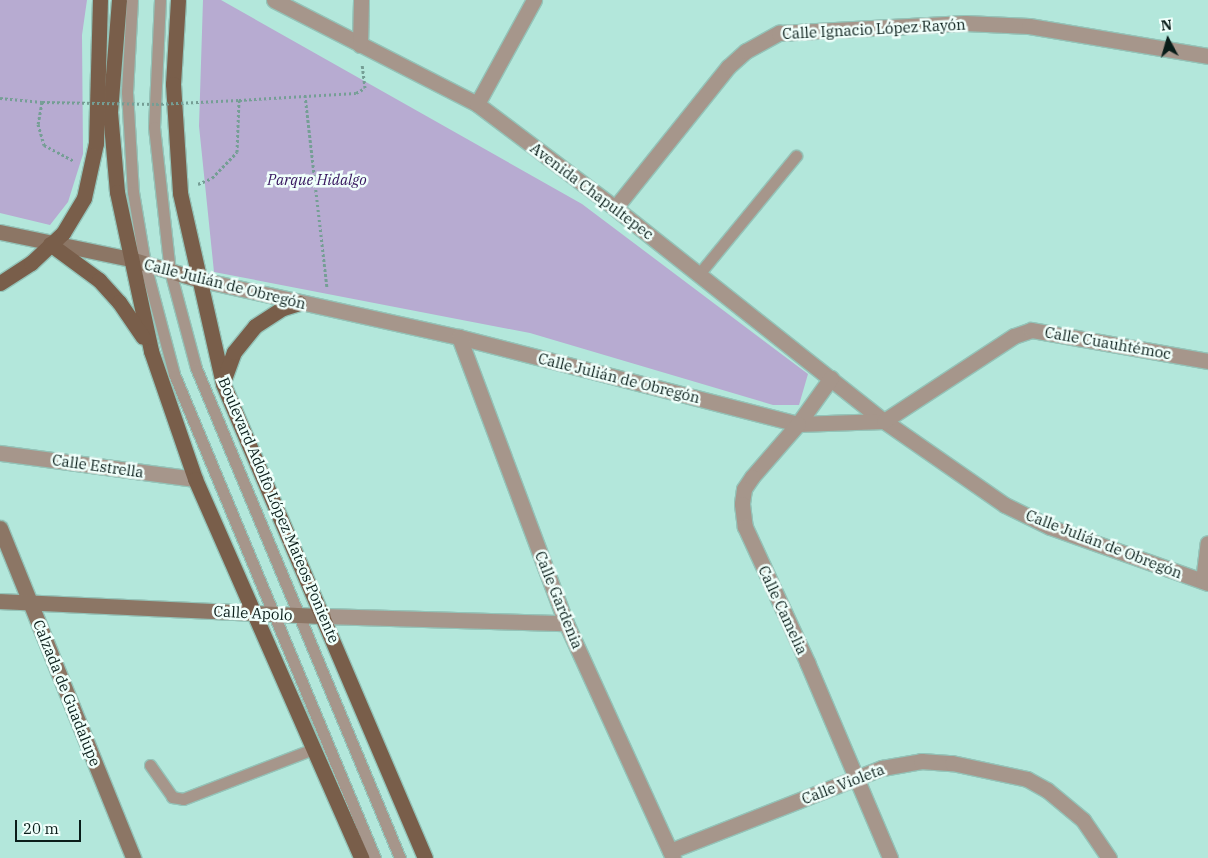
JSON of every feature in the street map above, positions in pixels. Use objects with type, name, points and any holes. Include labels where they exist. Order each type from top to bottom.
[{"type":"main road","points":[[0,283],[32,263],[76,215],[92,171],[96,143],[100,0]]},
{"type":"main road","points":[[119,0],[110,112],[117,192],[151,351],[195,479],[361,858]]},
{"type":"main road","name":"Boulevard Adolfo López Mateos Poniente","points":[[178,0],[173,84],[180,193],[197,279],[223,384],[324,616],[425,858]]},
{"type":"main road","points":[[50,244],[99,280],[119,302],[151,351]]},
{"type":"main road","points":[[223,384],[234,352],[255,326],[283,308],[299,303]]},
{"type":"street","name":"Avenida Chapultepec","points":[[274,0],[477,104],[615,208],[884,421]]},
{"type":"street","points":[[360,45],[361,0]]},
{"type":"street","points":[[477,104],[534,0]]},
{"type":"street","name":"Calle Ignacio López Rayón","points":[[615,208],[728,67],[746,51],[779,34],[965,23],[1028,26],[1208,56]]},
{"type":"street","name":"Calle Julián de Obregón","points":[[0,232],[50,244],[130,259],[197,279],[330,310],[459,337],[798,424],[884,421],[1005,505],[1050,527],[1206,582]]},
{"type":"street","name":"Calle Cuauhtémoc","points":[[884,421],[1014,336],[1031,330],[1208,361]]},
{"type":"street","name":"Calle Gardenia","points":[[459,337],[566,623],[672,854]]},
{"type":"street","name":"Calle Camelia","points":[[831,378],[798,424],[744,489],[742,504],[745,527],[890,858]]},
{"type":"street","name":"Calle Estrella","points":[[0,453],[195,479]]},
{"type":"street","name":"Calzada de Guadalupe","points":[[0,528],[133,858]]},
{"type":"street","points":[[1206,582],[1208,543]]},
{"type":"street","name":"Calle Apolo","points":[[0,601],[272,614],[566,623]]},
{"type":"street","name":"Calle Violeta","points":[[672,854],[882,768],[921,761],[952,763],[1027,779],[1047,790],[1082,820],[1096,834],[1109,858]]},
{"type":"lane","points":[[132,0],[127,92],[133,192],[145,264],[174,374],[272,614],[376,858]]},
{"type":"lane","points":[[160,0],[154,127],[170,271],[196,368],[400,858]]},
{"type":"lane","points":[[699,274],[796,156]]},
{"type":"lane","points":[[150,765],[172,797],[183,798],[313,749]]},
{"type":"path","points":[[0,98],[42,102],[156,104],[356,93],[365,88],[360,45]]},
{"type":"path","points":[[305,96],[330,310]]},
{"type":"path","points":[[180,193],[212,178],[237,152],[239,100]]},
{"type":"path","points":[[42,102],[38,124],[44,145],[92,171]]},
{"type":"green space","points":[[0,0],[87,0],[82,35],[83,154],[68,202],[50,225],[0,213]]},
{"type":"green space","name":"Parque Hidalgo","points":[[203,0],[221,0],[582,204],[808,374],[799,405],[773,405],[530,333],[214,272],[199,126]]}]
